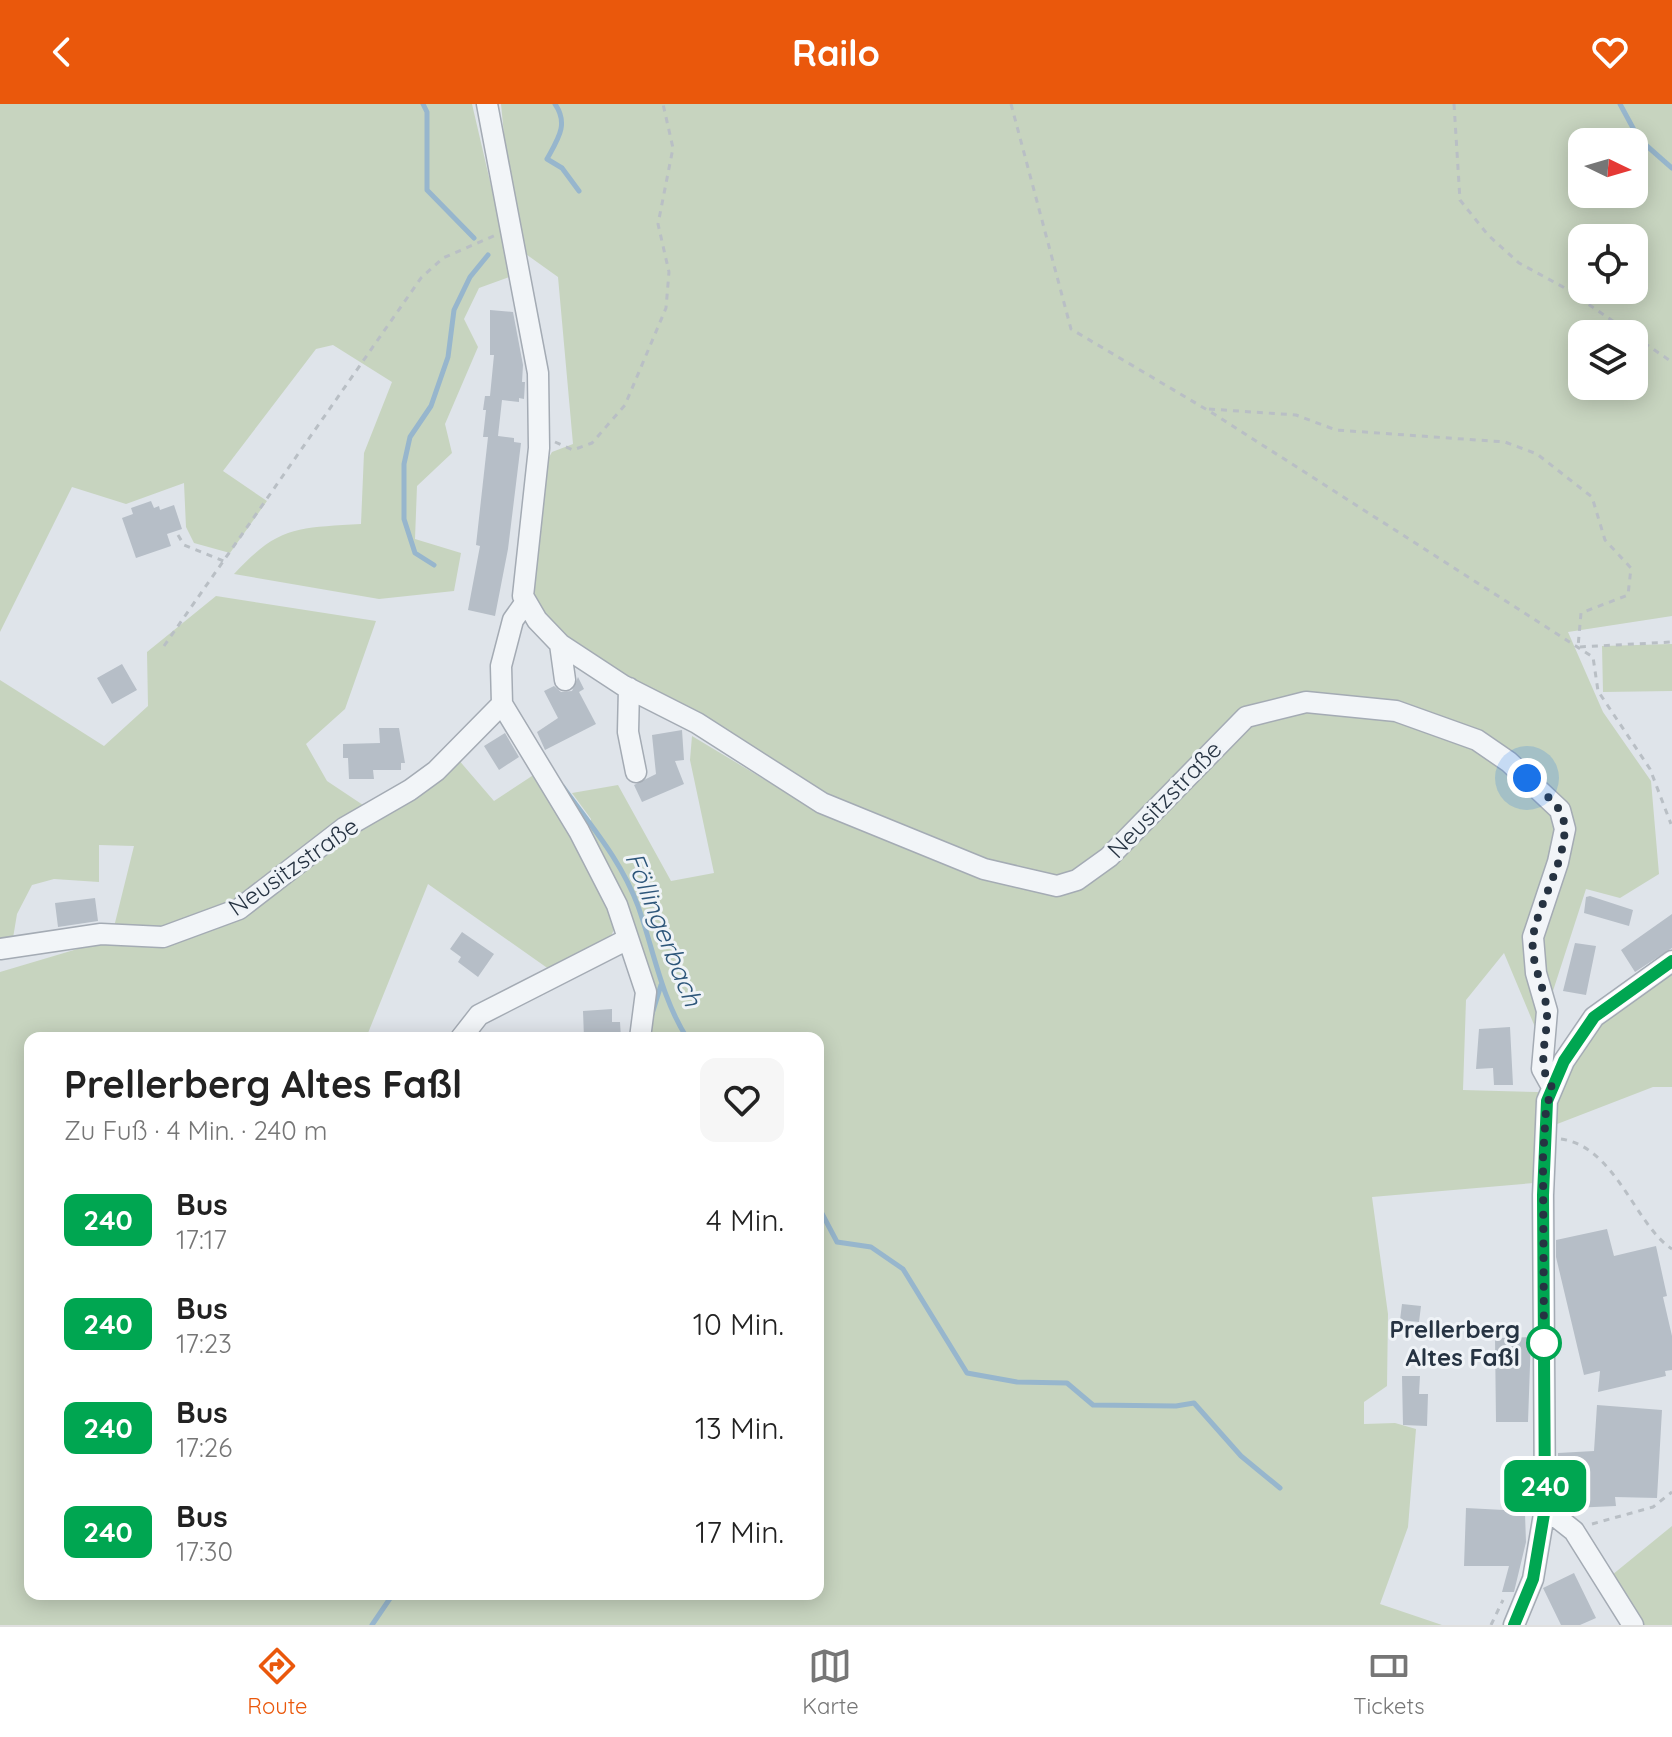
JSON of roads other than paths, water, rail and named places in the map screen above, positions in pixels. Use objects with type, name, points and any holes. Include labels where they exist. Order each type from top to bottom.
[{"type":"street","points":[[487,104],[532,333],[539,390],[539,440],[522,580],[525,603],[513,620],[501,666],[502,704],[601,870],[646,992],[641,1032]]},
{"type":"street","name":"Neusitzstraße","points":[[525,603],[560,644],[629,688],[697,723],[822,803],[984,869],[1057,886],[1077,880],[1109,857],[1246,717],[1306,702],[1396,711],[1477,740],[1509,762],[1560,810],[1565,829],[1558,862],[1533,937],[1536,973],[1547,1011],[1542,1069],[1552,1087]]},
{"type":"street","points":[[560,644],[565,680]]},
{"type":"street","points":[[629,688],[628,732],[636,772]]},
{"type":"street","name":"Neusitzstraße","points":[[0,949],[101,934],[163,937],[239,909],[344,828],[410,790],[436,771],[502,704]]},
{"type":"street","points":[[466,1032],[479,1015],[628,939]]},
{"type":"street","points":[[1514,1625],[1533,1579],[1545,1508],[1544,1138],[1552,1087],[1575,1041],[1594,1017],[1672,961]]},
{"type":"street","points":[[1545,1508],[1574,1531],[1633,1625]]},
{"type":"waterway","name":"Föllingerbach","points":[[423,104],[427,112],[427,190],[474,238]]},
{"type":"waterway","points":[[555,104],[562,125],[547,159],[562,168],[579,191]]},
{"type":"waterway","points":[[1620,104],[1639,139],[1672,168]]},
{"type":"waterway","name":"Föllingerbach","points":[[434,565],[415,553],[404,519],[404,464],[410,437],[431,406],[448,357],[454,310],[470,277],[488,255]]},
{"type":"waterway","name":"Föllingerbach","points":[[563,787],[605,844],[631,889],[664,990],[684,1032]]},
{"type":"waterway","points":[[652,1014],[661,985]]},
{"type":"waterway","name":"Föllingerbach","points":[[824,1217],[837,1242],[871,1247],[903,1269],[967,1373],[1017,1382],[1067,1383],[1093,1405],[1176,1406],[1194,1403],[1241,1456],[1280,1488]]},
{"type":"waterway","points":[[372,1625],[389,1600]]},
{"type":"place","name":"Prellerberg Altes Faßl","points":[[1544,1343]]}]
